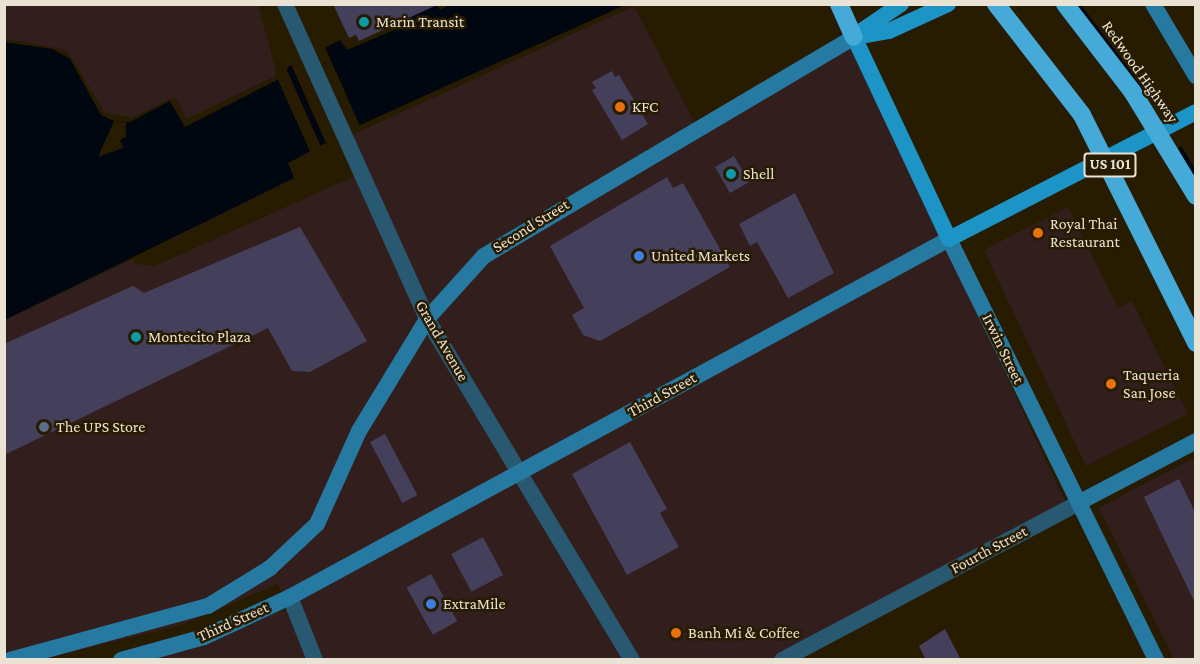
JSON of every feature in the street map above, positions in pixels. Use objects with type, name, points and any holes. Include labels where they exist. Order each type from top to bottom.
[{"type":"highway","points":[[839,4],[854,37]]},
{"type":"highway","name":"US 101","points":[[996,4],[1059,81],[1086,122],[1196,344]]},
{"type":"highway","name":"Redwood Highway","points":[[1065,4],[1132,91],[1196,196]]},
{"type":"main road","name":"Second Street","points":[[317,524],[359,431],[427,320],[458,281],[507,240],[854,37],[901,4]]},
{"type":"main road","name":"Second Street","points":[[854,37],[889,31],[948,4]]},
{"type":"main road","points":[[1153,4],[1196,76]]},
{"type":"main road","name":"Irwin Street","points":[[854,37],[949,239],[1080,501],[1156,660]]},
{"type":"main road","name":"Third Street","points":[[121,660],[204,637],[290,597],[949,239],[1196,112]]},
{"type":"main road","name":"Fourth Street","points":[[1080,501],[1196,441]]},
{"type":"main road","name":"Third Street","points":[[11,659],[208,606],[270,568],[317,524]]},
{"type":"street","name":"Grand Avenue","points":[[285,4],[427,320],[522,472],[632,660]]},
{"type":"street","name":"Fourth Street","points":[[782,660],[1080,501]]},
{"type":"street","points":[[290,597],[315,660]]},
{"type":"shaded area","points":[[452,4],[625,5],[358,126],[288,163],[294,178],[5,320],[4,42],[53,49],[70,59],[101,115],[114,121],[130,122],[170,101],[185,127],[285,76],[288,67],[340,40],[347,50],[406,25],[397,5],[437,5],[440,10]]},
{"type":"shaded area","points":[[4,5],[258,5],[277,75],[187,119],[175,97],[133,117],[105,113],[67,50],[5,39]]},
{"type":"shaded area","points":[[634,6],[699,131],[849,43],[1065,501],[796,659],[124,659],[290,608],[277,584],[184,624],[45,659],[5,659],[4,320],[133,259],[136,264],[155,266],[355,176],[350,136]]},
{"type":"shaded area","points":[[1068,207],[1118,308],[1132,301],[1188,414],[1086,466],[984,250]]},
{"type":"shaded area","points":[[1195,457],[1195,659],[1174,659],[1099,508]]},
{"type":"pier","points":[[324,45],[361,128],[326,144],[289,60]]},
{"type":"pier","points":[[285,66],[322,148],[311,153],[274,71]]},
{"type":"pier","points":[[114,121],[126,122],[126,137],[120,140],[123,148],[98,157]]},
{"type":"building","name":"Marin Transit","points":[[333,4],[439,4],[359,41],[356,35],[349,38]]},
{"type":"building","name":"KFC","points":[[612,71],[615,77],[619,75],[648,124],[622,140],[592,90],[596,88],[592,82]]},
{"type":"building","name":"Shell","points":[[734,156],[749,182],[730,193],[715,167]]},
{"type":"building","name":"United Markets","points":[[667,177],[673,188],[683,183],[730,267],[600,341],[583,335],[572,315],[584,308],[550,246]]},
{"type":"building","points":[[795,193],[834,273],[788,298],[757,242],[750,246],[739,224]]},
{"type":"building","name":"Montecito Plaza","points":[[300,227],[367,341],[310,372],[292,371],[268,328],[4,455],[4,344],[133,286],[144,293]]},
{"type":"building","points":[[385,434],[417,495],[402,503],[370,442]]},
{"type":"building","points":[[630,442],[667,509],[660,513],[679,547],[627,575],[572,474]]},
{"type":"building","points":[[1179,479],[1196,514],[1196,605],[1144,497]]},
{"type":"building","points":[[483,537],[503,575],[471,592],[451,554]]},
{"type":"building","name":"ExtraMile","points":[[431,574],[457,621],[433,635],[407,588]]},
{"type":"building","points":[[945,629],[961,660],[926,660],[919,646]]},
{"type":"waterway","points":[[1077,4],[1144,93]]},
{"type":"waterway","points":[[1180,149],[1196,176]]},
{"type":"place","name":"Marin Transit","points":[[364,22]]},
{"type":"place","name":"KFC","points":[[620,107]]},
{"type":"place","name":"Shell","points":[[731,174]]},
{"type":"place","name":"Royal Thai Restaurant","points":[[1038,233]]},
{"type":"place","name":"United Markets","points":[[639,256]]},
{"type":"place","name":"Montecito Plaza","points":[[136,337]]},
{"type":"place","name":"Taqueria San Jose","points":[[1111,384]]},
{"type":"place","name":"The UPS Store","points":[[44,427]]},
{"type":"place","name":"ExtraMile","points":[[431,604]]},
{"type":"place","name":"Banh Mi & Coffee","points":[[676,633]]}]
